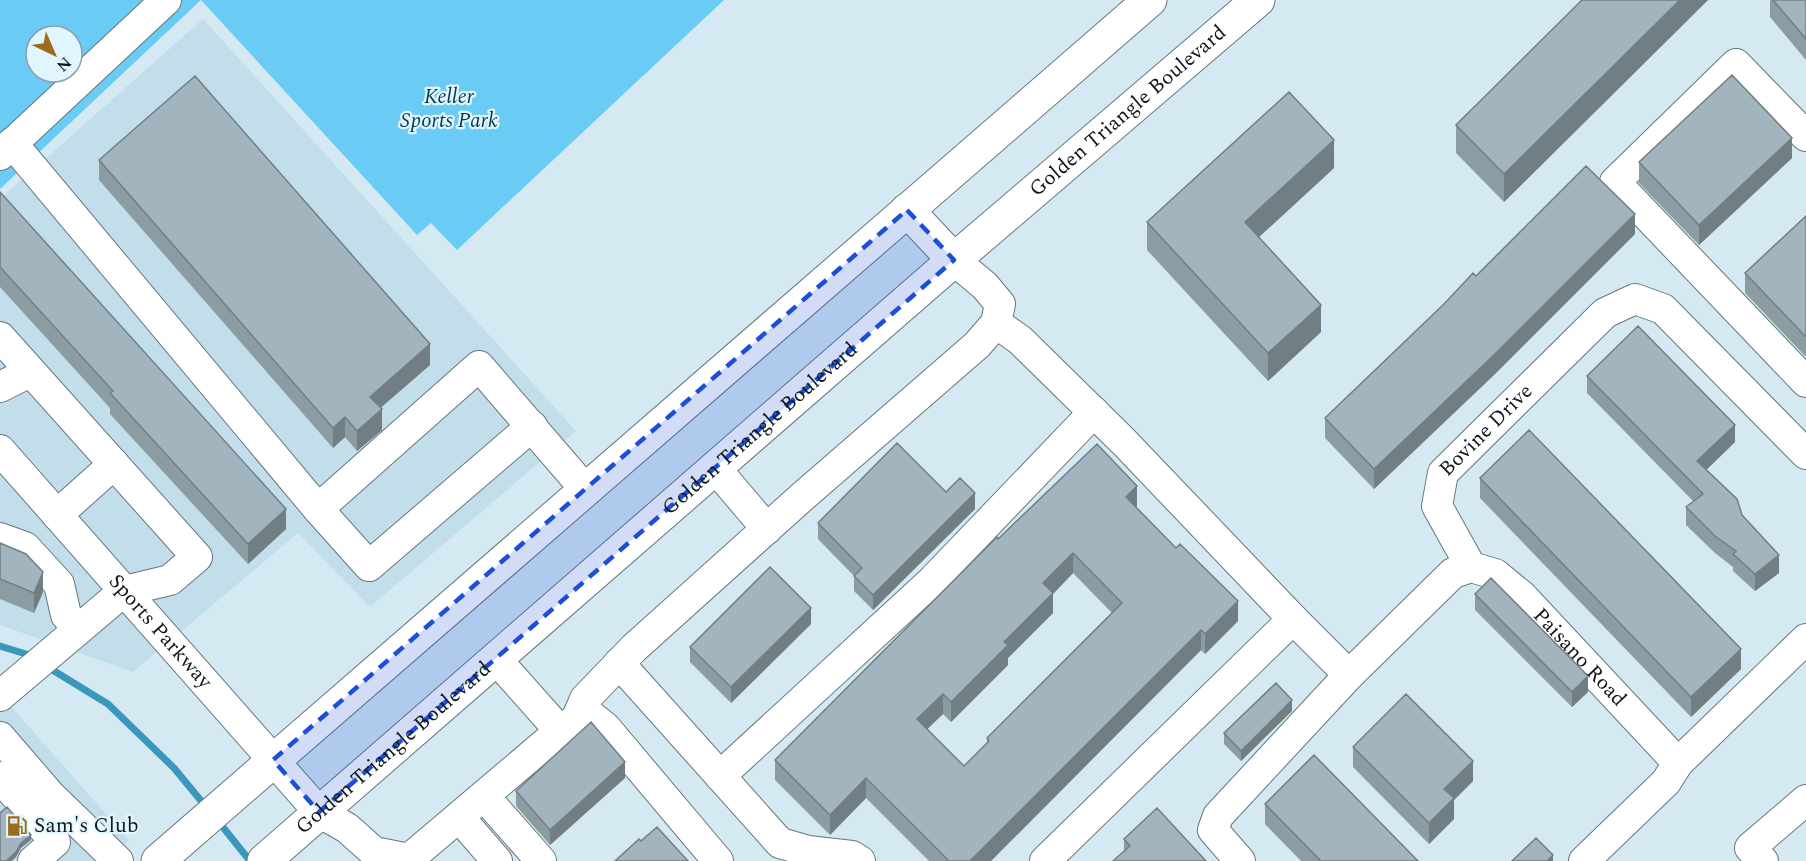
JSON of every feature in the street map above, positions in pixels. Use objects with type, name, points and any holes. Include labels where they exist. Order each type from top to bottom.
[{"type":"main road","points":[[158,861],[1150,0]]},
{"type":"main road","name":"Golden Triangle Boulevard","points":[[264,861],[954,260],[1258,0]]},
{"type":"main road","points":[[906,210],[954,260]]},
{"type":"street","points":[[166,0],[6,149],[369,566],[532,426]]},
{"type":"street","points":[[1806,136],[1736,64],[1615,182],[1806,382]]},
{"type":"street","points":[[569,725],[585,699],[619,663],[767,529],[977,345],[996,323],[1000,304],[985,286],[954,260]]},
{"type":"street","name":"Bovine Drive","points":[[1471,567],[1437,506],[1443,473],[1605,313],[1635,299],[1663,309],[1806,454]]},
{"type":"street","points":[[996,323],[1020,340],[1094,412],[1349,675]]},
{"type":"street","points":[[0,337],[197,557],[170,580],[124,591],[4,693]]},
{"type":"street","points":[[318,508],[479,366],[585,489]]},
{"type":"street","points":[[0,387],[30,372]]},
{"type":"street","points":[[720,776],[932,581],[1094,412]]},
{"type":"street","name":"Sports Parkway","points":[[4,462],[57,514],[124,591],[262,770],[319,812],[347,828],[374,852],[410,860]]},
{"type":"street","points":[[57,514],[114,464]]},
{"type":"street","points":[[716,469],[767,529]]},
{"type":"street","points":[[0,538],[25,547],[59,584],[66,615],[79,629]]},
{"type":"street","points":[[1240,861],[1213,830],[1218,816],[1349,675],[1453,573],[1471,567]]},
{"type":"street","name":"Paisano Road","points":[[1471,567],[1495,574],[1522,596],[1678,763]]},
{"type":"street","points":[[1045,861],[1293,619]]},
{"type":"street","points":[[1584,861],[1666,783],[1678,763],[1806,639]]},
{"type":"street","points":[[496,659],[569,725]]},
{"type":"street","points":[[619,663],[780,843],[808,850],[852,855],[860,861]]},
{"type":"street","points":[[410,860],[569,725],[590,715],[606,728],[718,861]]},
{"type":"street","points":[[0,736],[50,795],[118,861]]},
{"type":"street","points":[[0,777],[55,842],[33,861]]},
{"type":"street","points":[[484,796],[541,861]]},
{"type":"street","points":[[1763,861],[1750,848],[1806,800]]},
{"type":"street","points":[[459,817],[497,861]]},
{"type":"highlighted area","points":[[907,210],[954,260],[319,812],[273,760]]},
{"type":"shaded area","points":[[203,19],[576,431],[370,607],[298,533],[133,672],[0,625],[0,199]]},
{"type":"shaded area","points":[[0,694],[129,840],[105,861],[0,861]]},
{"type":"green space","points":[[0,0],[201,0],[0,189]]},
{"type":"green space","name":"Keller Sports Park","points":[[201,0],[724,0],[457,250],[431,223],[417,235]]},
{"type":"building","points":[[1582,0],[1680,0],[1504,174],[1456,125]]},
{"type":"building","points":[[1773,0],[1806,0],[1806,39]]},
{"type":"building","points":[[1732,75],[1792,138],[1699,225],[1639,162]]},
{"type":"building","points":[[195,76],[430,344],[370,397],[382,409],[357,431],[345,417],[333,428],[99,160]]},
{"type":"building","points":[[1289,92],[1334,140],[1245,222],[1321,305],[1268,353],[1147,222]]},
{"type":"building","points":[[1586,166],[1635,214],[1495,354],[1374,469],[1325,418],[1444,304],[1473,273],[1476,276]]},
{"type":"building","points":[[0,192],[286,509],[248,544],[110,393],[113,391],[0,267]]},
{"type":"building","points":[[1806,216],[1806,336],[1805,336],[1745,273]]},
{"type":"building","points":[[1638,326],[1735,425],[1697,461],[1737,499],[1742,515],[1779,555],[1755,574],[1733,554],[1736,551],[1715,536],[1686,507],[1703,494],[1587,376]]},
{"type":"building","points":[[1529,430],[1741,649],[1691,697],[1480,478]]},
{"type":"building","points":[[897,443],[946,492],[960,478],[975,493],[873,595],[854,576],[862,568],[818,523]]},
{"type":"building","points":[[1097,444],[1137,486],[1126,497],[1176,548],[1180,544],[1238,601],[1205,634],[1201,630],[970,861],[949,861],[866,778],[830,815],[775,760],[997,537],[998,539]],"holes":[[[1073,553],[1122,603],[987,738],[989,741],[964,766],[917,719],[943,694],[951,702],[1008,645],[1004,642],[1053,593],[1043,583]]]},
{"type":"building","points":[[0,543],[26,554],[43,572],[34,593],[0,579]]},
{"type":"building","points":[[770,567],[811,608],[731,687],[690,647]]},
{"type":"building","points":[[1491,578],[1588,676],[1572,692],[1475,594]]},
{"type":"building","points":[[1276,683],[1292,700],[1241,751],[1224,733]]},
{"type":"building","points":[[1406,694],[1473,761],[1444,789],[1454,798],[1429,823],[1353,747]]},
{"type":"building","points":[[591,722],[625,762],[550,830],[516,791]]},
{"type":"building","points":[[1314,755],[1418,861],[1321,861],[1265,804]]},
{"type":"building","name":"Sam's Club","points":[[7,807],[31,835],[6,861],[0,861],[0,813]]},
{"type":"building","points":[[1157,808],[1206,861],[1113,861],[1130,846],[1124,839]]},
{"type":"building","points":[[657,827],[688,861],[615,861],[639,839],[641,841]]},
{"type":"building","points":[[1536,838],[1553,855],[1547,861],[1512,861]]},
{"type":"waterway","points":[[0,646],[34,658]]},
{"type":"waterway","points":[[46,666],[108,704],[174,768],[207,808]]},
{"type":"waterway","points":[[218,821],[250,861]]},
{"type":"place","name":"Sam's Club","points":[[17,826]]}]
